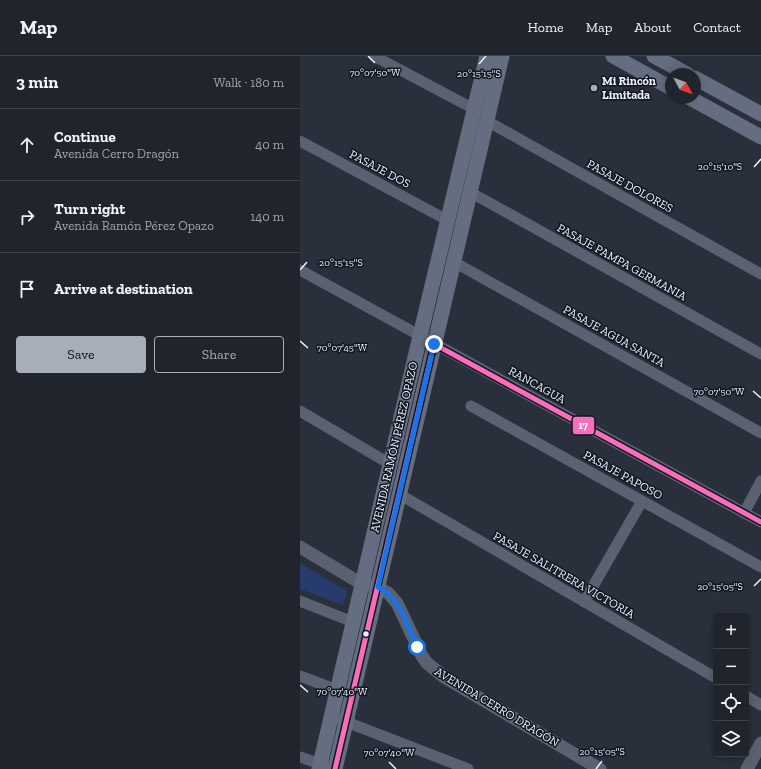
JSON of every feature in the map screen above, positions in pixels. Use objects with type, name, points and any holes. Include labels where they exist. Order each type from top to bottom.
[{"type":"main road","name":"AVENIDA RAMÓN PÉREZ OPAZO","points":[[320,767],[447,220],[487,56]]},
{"type":"main road","name":"AVENIDA RAMÓN PÉREZ OPAZO","points":[[335,769],[502,56]]},
{"type":"main road","points":[[613,56],[665,85]]},
{"type":"main road","points":[[654,56],[676,68]]},
{"type":"main road","points":[[701,81],[760,111]]},
{"type":"main road","points":[[701,104],[756,134]]},
{"type":"street","points":[[374,56],[474,109]]},
{"type":"street","points":[[756,134],[760,111]]},
{"type":"street","name":"PASAJE DOLORES","points":[[487,121],[761,274]]},
{"type":"street","name":"PASAJE DOS","points":[[300,141],[447,220]]},
{"type":"street","name":"PASAJE PAMPA GERMANIA","points":[[470,192],[761,354]]},
{"type":"street","name":"PASAJE AGUA SANTA","points":[[454,262],[761,433]]},
{"type":"street","name":"RANCAGUA","points":[[300,270],[761,522]]},
{"type":"street","name":"PASAJE PAPOSO","points":[[471,406],[761,567]]},
{"type":"street","points":[[300,411],[390,464]]},
{"type":"street","points":[[744,513],[761,481]]},
{"type":"street","name":"PASAJE SALITRERA VICTORIA","points":[[399,494],[713,676]]},
{"type":"street","points":[[584,602],[642,501]]},
{"type":"street","name":"AVENIDA CERRO DRAGÓN","points":[[300,547],[362,584],[378,587],[388,593],[397,603],[417,647],[427,664],[444,678],[600,769]]},
{"type":"street","points":[[300,601],[353,622]]},
{"type":"street","points":[[300,676],[337,690]]},
{"type":"street","points":[[749,698],[761,705]]},
{"type":"street","points":[[331,716],[468,769]]},
{"type":"street","points":[[747,769],[761,743]]},
{"type":"street","points":[[300,757],[320,767],[335,769]]},
{"type":"shaded area","points":[[300,563],[347,591],[343,605],[300,589]]},
{"type":"transit line","name":"17","points":[[335,769],[434,344],[761,522]]},
{"type":"place","name":"Mi Rincón Limitada","points":[[594,88]]},
{"type":"route","points":[[417,647],[397,603],[388,593],[378,587],[434,344]]}]
